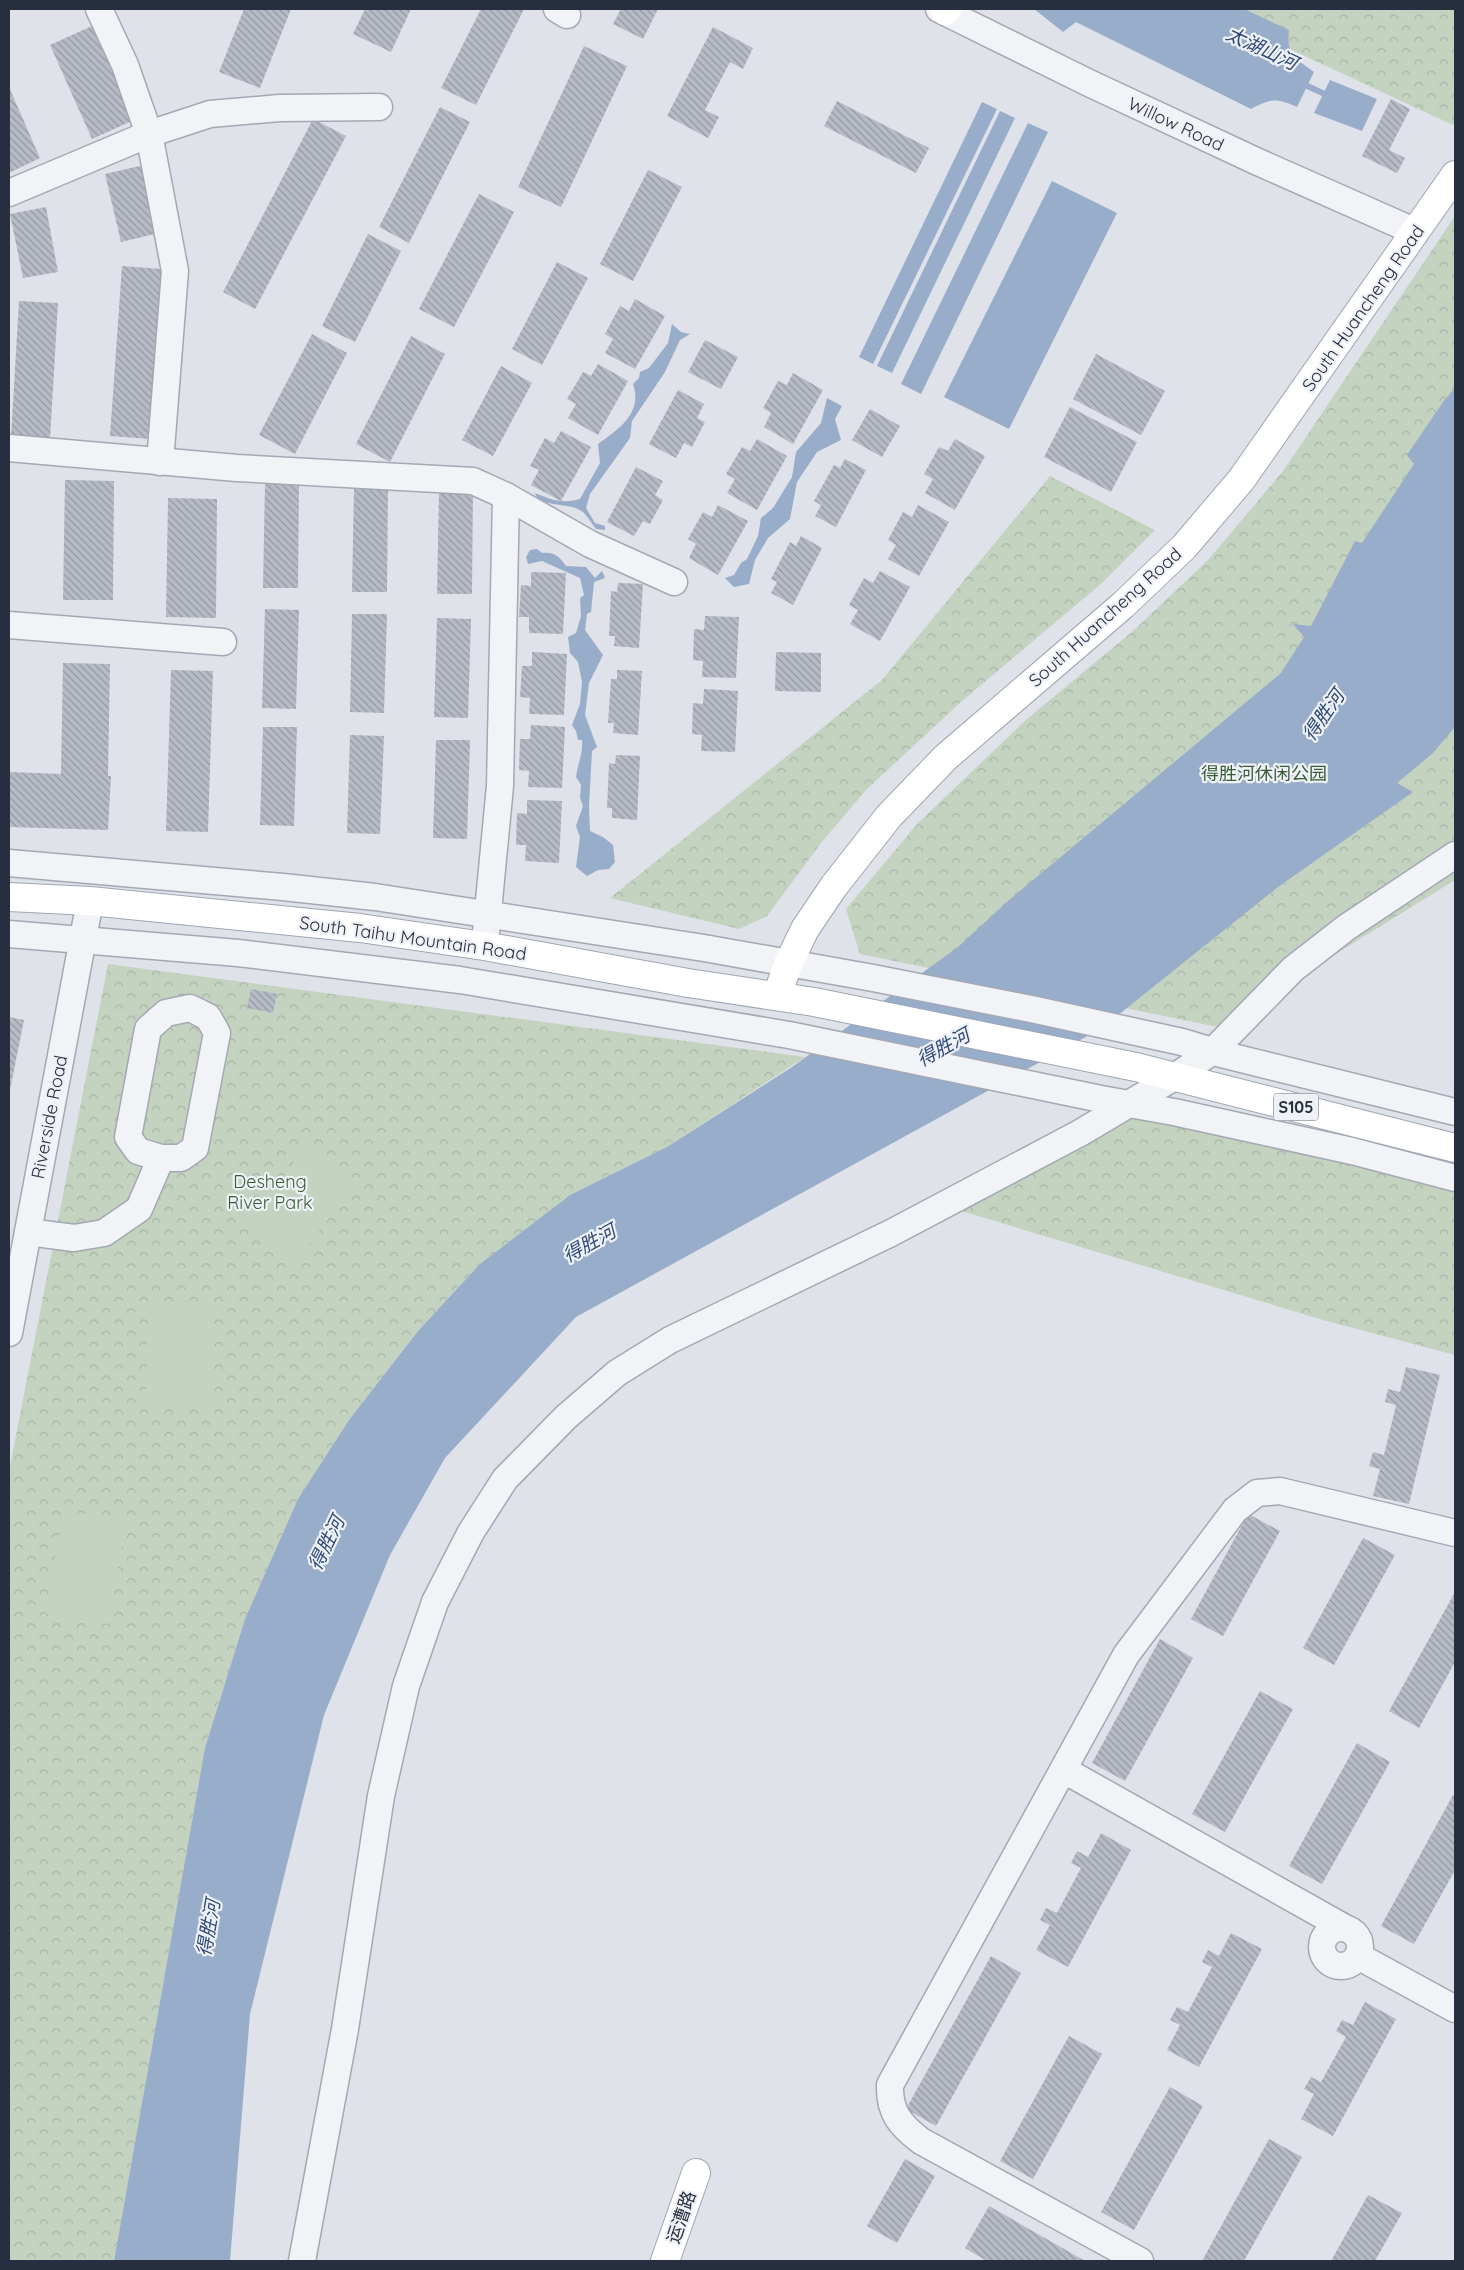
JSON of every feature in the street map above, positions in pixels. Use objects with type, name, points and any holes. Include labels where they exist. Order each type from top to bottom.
[{"type":"main road","name":"South Huancheng Road","points":[[777,996],[788,964],[805,928],[834,886],[889,816],[946,756],[1123,605],[1184,547],[1241,480],[1455,175]]},
{"type":"main road","name":"South Taihu Mountain Road","points":[[9,897],[90,901],[360,928],[484,946],[688,983],[814,1002],[1176,1076]]},
{"type":"main road","name":"S105","points":[[1176,1076],[1455,1148]]},
{"type":"main road","name":"运漕路","points":[[667,2261],[696,2173]]},
{"type":"street","points":[[99,9],[125,65],[149,134],[175,271],[160,462]]},
{"type":"street","name":"Willow Road","points":[[944,10],[1116,96],[1416,232]]},
{"type":"street","points":[[9,193],[149,134],[210,114],[280,108],[379,107]]},
{"type":"street","points":[[9,448],[237,468],[473,481],[506,496],[590,544],[674,582]]},
{"type":"street","points":[[484,946],[500,786],[506,496]]},
{"type":"street","points":[[9,625],[223,642]]},
{"type":"street","points":[[302,2261],[345,2029],[381,1796],[406,1686],[435,1602],[471,1532],[506,1479],[566,1417],[617,1373],[670,1340],[891,1234],[1080,1133],[1176,1076],[1213,1051],[1293,969],[1347,927],[1455,855]]},
{"type":"street","points":[[9,863],[375,897],[873,978],[1036,1010],[1182,1042],[1455,1112]]},
{"type":"street","name":"Riverside Road","points":[[9,1333],[90,901]]},
{"type":"street","points":[[9,934],[238,953],[460,980],[789,1035],[1352,1150],[1455,1178]]},
{"type":"street","points":[[190,1008],[208,1017],[217,1033],[195,1148],[181,1158],[160,1158],[138,1151],[128,1137],[148,1029],[166,1012],[190,1008]]},
{"type":"street","points":[[28,1232],[74,1238],[104,1233],[139,1209],[160,1158]]},
{"type":"street","points":[[1140,2261],[921,2141],[901,2123],[894,2112],[889,2099],[890,2085],[1126,1655],[1235,1510],[1257,1493],[1280,1491],[1455,1533]]},
{"type":"street","points":[[1064,1770],[1350,1930],[1358,1938],[1360,1950],[1358,1956],[1349,1964],[1338,1966],[1332,1964],[1322,1950],[1324,1938],[1332,1929],[1344,1928]]},
{"type":"street","points":[[1358,1956],[1455,2009]]},
{"type":"green space","points":[[1203,9],[1455,9],[1455,121],[1453,125]]},
{"type":"green space","name":"得胜河休闲公园","points":[[1455,216],[1455,880],[1218,1027],[860,954],[846,909],[918,823],[1027,719],[1133,631],[1209,559],[1283,471]]},
{"type":"green space","points":[[1050,476],[1155,530],[1102,583],[962,701],[866,790],[821,843],[767,916],[739,929],[610,898],[882,680]]},
{"type":"green space","name":"Desheng River Park","points":[[108,964],[805,1057],[667,1147],[570,1195],[480,1264],[418,1331],[349,1420],[298,1499],[245,1619],[205,1748],[114,2261],[9,2261],[9,1471]]},
{"type":"green space","points":[[1161,1103],[1455,1187],[1455,1355],[1323,1320],[955,1209]]},
{"type":"green space","points":[[306,1145],[355,1180],[296,1263],[247,1228]]},
{"type":"green space","points":[[148,1305],[213,1306],[211,1409],[146,1408]]},
{"type":"green space","points":[[64,1510],[127,1522],[107,1624],[45,1613]]},
{"type":"water","points":[[1034,9],[1244,9],[1289,30],[1289,45],[1293,55],[1314,72],[1297,107],[1274,100],[1251,109],[1076,22],[1063,32]]},
{"type":"water","points":[[1330,80],[1377,99],[1362,131],[1314,113]]},
{"type":"water","points":[[982,102],[997,109],[873,364],[859,357]]},
{"type":"water","points":[[1000,111],[1015,118],[892,373],[877,366]]},
{"type":"water","points":[[1028,123],[1048,132],[921,394],[901,384]]},
{"type":"water","points":[[1052,181],[1117,213],[1009,429],[944,397]]},
{"type":"water","points":[[672,324],[681,332],[690,334],[680,340],[665,372],[632,421],[630,438],[590,494],[586,508],[595,523],[605,526],[605,530],[596,529],[586,515],[574,507],[549,503],[537,498],[535,493],[557,500],[580,499],[600,463],[598,444],[621,426],[632,412],[635,403],[633,384],[639,378],[640,372],[649,368],[668,343]]},
{"type":"water","name":"得胜河","points":[[1455,388],[1455,727],[1433,753],[1397,783],[1413,792],[1278,887],[1102,1028],[576,1317],[445,1458],[390,1555],[324,1715],[250,2014],[230,2261],[114,2261],[205,1748],[245,1619],[298,1499],[349,1420],[418,1331],[480,1264],[570,1195],[667,1147],[792,1067],[958,947],[1008,901],[1281,673],[1304,637],[1293,624],[1311,626],[1355,541],[1362,543],[1414,464],[1407,455],[1443,402]]},
{"type":"water","points":[[827,398],[842,406],[835,419],[841,440],[817,452],[797,482],[790,519],[768,538],[755,560],[749,584],[734,587],[725,578],[734,575],[741,563],[747,559],[758,536],[761,518],[773,508],[792,477],[796,452],[821,423]]},
{"type":"water","points":[[537,549],[542,553],[550,553],[557,556],[566,566],[586,567],[595,578],[602,571],[605,578],[594,582],[591,612],[587,614],[585,630],[603,655],[589,683],[585,715],[597,747],[592,751],[589,806],[590,831],[603,837],[613,845],[615,862],[609,869],[598,870],[587,876],[576,867],[580,837],[576,826],[583,806],[580,798],[581,785],[576,777],[582,740],[578,740],[572,725],[580,704],[582,682],[578,662],[570,653],[568,637],[576,633],[581,616],[580,598],[584,595],[580,578],[542,561],[528,564],[526,557],[530,550]]},
{"type":"building","points":[[244,9],[291,9],[260,88],[219,72]]},
{"type":"building","points":[[365,9],[411,9],[391,52],[353,34]]},
{"type":"building","points":[[481,9],[524,9],[476,105],[441,88]]},
{"type":"building","points":[[621,9],[658,9],[643,39],[613,24]]},
{"type":"building","points":[[92,26],[134,120],[92,139],[50,45]]},
{"type":"building","points":[[713,27],[753,48],[743,69],[730,62],[705,110],[719,117],[708,138],[667,116]]},
{"type":"building","points":[[584,46],[627,66],[561,207],[518,187]]},
{"type":"building","points":[[9,87],[40,158],[9,173]]},
{"type":"building","points":[[1391,99],[1410,109],[1389,150],[1405,158],[1397,173],[1362,156]]},
{"type":"building","points":[[837,101],[929,148],[916,173],[824,126]]},
{"type":"building","points":[[440,107],[470,122],[409,243],[379,227]]},
{"type":"building","points":[[313,119],[346,136],[255,309],[223,292]]},
{"type":"building","points":[[144,165],[159,233],[121,242],[105,174]]},
{"type":"building","points":[[648,170],[682,187],[633,281],[600,264]]},
{"type":"building","points":[[479,194],[514,212],[454,327],[419,309]]},
{"type":"building","points":[[46,207],[58,272],[23,278],[10,214]]},
{"type":"building","points":[[368,234],[401,251],[355,342],[322,326]]},
{"type":"building","points":[[557,262],[588,278],[542,365],[512,349]]},
{"type":"building","points":[[122,266],[162,269],[150,439],[110,436]]},
{"type":"building","points":[[635,299],[665,316],[635,369],[605,353],[613,339],[605,334],[620,306],[629,311]]},
{"type":"building","points":[[19,301],[58,303],[50,439],[11,437]]},
{"type":"building","points":[[312,334],[347,353],[295,454],[259,435]]},
{"type":"building","points":[[411,336],[445,354],[390,462],[356,444]]},
{"type":"building","points":[[705,340],[738,357],[721,389],[688,372]]},
{"type":"building","points":[[1096,354],[1165,391],[1141,435],[1073,399]]},
{"type":"building","points":[[598,364],[628,381],[598,435],[568,418],[576,404],[567,399],[583,372],[591,376]]},
{"type":"building","points":[[501,366],[532,383],[493,456],[462,440]]},
{"type":"building","points":[[793,373],[823,390],[793,444],[764,427],[771,413],[763,408],[778,381],[787,385]]},
{"type":"building","points":[[678,390],[704,404],[697,418],[705,422],[692,447],[684,443],[676,458],[649,444]]},
{"type":"building","points":[[1070,407],[1137,442],[1111,492],[1044,457]]},
{"type":"building","points":[[870,409],[900,426],[882,457],[852,440]]},
{"type":"building","points":[[561,431],[591,447],[561,501],[531,485],[539,470],[530,466],[545,438],[554,443]]},
{"type":"building","points":[[757,439],[787,456],[757,510],[727,493],[735,479],[726,474],[742,447],[750,451]]},
{"type":"building","points":[[955,439],[985,456],[955,510],[925,493],[933,479],[924,474],[939,447],[948,451]]},
{"type":"building","points":[[845,459],[866,470],[836,527],[815,516],[821,505],[814,501],[834,465],[840,468]]},
{"type":"building","points":[[636,467],[663,481],[655,495],[663,500],[650,524],[643,521],[634,536],[607,522]]},
{"type":"building","points":[[65,480],[114,481],[113,600],[63,600]]},
{"type":"building","points":[[265,483],[299,483],[298,588],[263,588]]},
{"type":"building","points":[[354,487],[388,487],[387,592],[352,592]]},
{"type":"building","points":[[439,489],[473,489],[472,594],[437,594]]},
{"type":"building","points":[[168,498],[217,499],[216,618],[166,617]]},
{"type":"building","points":[[718,505],[748,521],[718,575],[689,558],[696,544],[688,539],[703,512],[712,517]]},
{"type":"building","points":[[918,505],[949,522],[919,576],[888,559],[896,545],[888,540],[903,512],[912,517]]},
{"type":"building","points":[[801,536],[822,548],[793,605],[771,593],[777,582],[771,579],[790,542],[796,546]]},
{"type":"building","points":[[880,571],[910,587],[880,641],[850,624],[858,610],[849,605],[864,578],[873,583]]},
{"type":"building","points":[[531,572],[566,573],[563,634],[529,633],[529,617],[519,617],[521,585],[531,586]]},
{"type":"building","points":[[618,583],[643,584],[639,648],[614,646],[615,636],[609,636],[611,591],[617,592]]},
{"type":"building","points":[[265,609],[299,610],[296,709],[262,708]]},
{"type":"building","points":[[352,614],[387,614],[384,713],[350,712]]},
{"type":"building","points":[[705,616],[739,617],[736,678],[702,677],[703,661],[693,660],[694,629],[704,630]]},
{"type":"building","points":[[437,618],[471,619],[468,718],[434,717]]},
{"type":"building","points":[[532,652],[567,654],[564,715],[529,714],[530,698],[520,697],[522,666],[532,666]]},
{"type":"building","points":[[776,652],[821,653],[821,692],[775,691]]},
{"type":"building","points":[[63,663],[110,664],[108,776],[111,776],[108,830],[9,827],[9,772],[61,774]]},
{"type":"building","points":[[171,670],[213,671],[208,832],[166,831]]},
{"type":"building","points":[[617,670],[642,671],[638,735],[613,733],[614,723],[608,723],[611,679],[617,679]]},
{"type":"building","points":[[704,689],[738,691],[735,752],[701,751],[702,735],[692,734],[693,703],[703,704]]},
{"type":"building","points":[[531,725],[565,727],[562,788],[528,787],[529,771],[519,770],[520,739],[530,739]]},
{"type":"building","points":[[263,727],[297,727],[294,826],[260,825]]},
{"type":"building","points":[[350,735],[384,736],[380,834],[347,833]]},
{"type":"building","points":[[436,740],[470,740],[467,839],[433,838]]},
{"type":"building","points":[[616,755],[640,756],[637,820],[612,818],[612,808],[607,808],[609,763],[615,764]]},
{"type":"building","points":[[527,800],[562,801],[559,863],[525,861],[526,845],[516,845],[517,813],[527,814]]},
{"type":"building","points":[[251,989],[277,994],[273,1013],[247,1008]]},
{"type":"building","points":[[9,1017],[24,1020],[10,1090],[9,1090]]},
{"type":"building","points":[[1406,1367],[1440,1375],[1409,1504],[1373,1496],[1380,1469],[1369,1466],[1373,1452],[1384,1455],[1396,1405],[1385,1402],[1388,1389],[1400,1392]]},
{"type":"building","points":[[1248,1514],[1280,1531],[1223,1636],[1191,1619]]},
{"type":"building","points":[[1363,1538],[1395,1555],[1334,1665],[1303,1648]]},
{"type":"building","points":[[1455,1592],[1455,1662],[1419,1728],[1389,1711]]},
{"type":"building","points":[[1160,1639],[1193,1658],[1125,1781],[1092,1763]]},
{"type":"building","points":[[1260,1691],[1293,1709],[1225,1832],[1192,1814]]},
{"type":"building","points":[[1357,1743],[1390,1762],[1322,1884],[1289,1866]]},
{"type":"building","points":[[1453,1795],[1455,1796],[1455,1870],[1414,1944],[1381,1926]]},
{"type":"building","points":[[1101,1833],[1131,1850],[1068,1967],[1036,1950],[1050,1925],[1040,1920],[1046,1908],[1057,1913],[1081,1868],[1071,1863],[1077,1851],[1088,1857]]},
{"type":"building","points":[[1231,1933],[1262,1949],[1199,2067],[1167,2050],[1180,2025],[1170,2020],[1177,2007],[1188,2012],[1212,1967],[1202,1962],[1208,1950],[1219,1956]]},
{"type":"building","points":[[991,1956],[1021,1973],[936,2126],[906,2109]]},
{"type":"building","points":[[1365,2002],[1396,2019],[1333,2136],[1301,2119],[1314,2094],[1304,2089],[1311,2077],[1321,2082],[1346,2037],[1336,2031],[1342,2020],[1353,2025]]},
{"type":"building","points":[[1069,2036],[1102,2054],[1033,2179],[1000,2161]]},
{"type":"building","points":[[1170,2087],[1203,2106],[1134,2230],[1101,2212]]},
{"type":"building","points":[[1269,2139],[1302,2157],[1244,2261],[1202,2261]]},
{"type":"building","points":[[905,2159],[935,2176],[897,2243],[867,2226]]},
{"type":"building","points":[[1368,2195],[1402,2213],[1375,2261],[1331,2261]]},
{"type":"building","points":[[989,2206],[1085,2261],[987,2261],[965,2248]]},
{"type":"waterway","name":"太湖山河","points":[[1299,82],[1331,97]]}]
